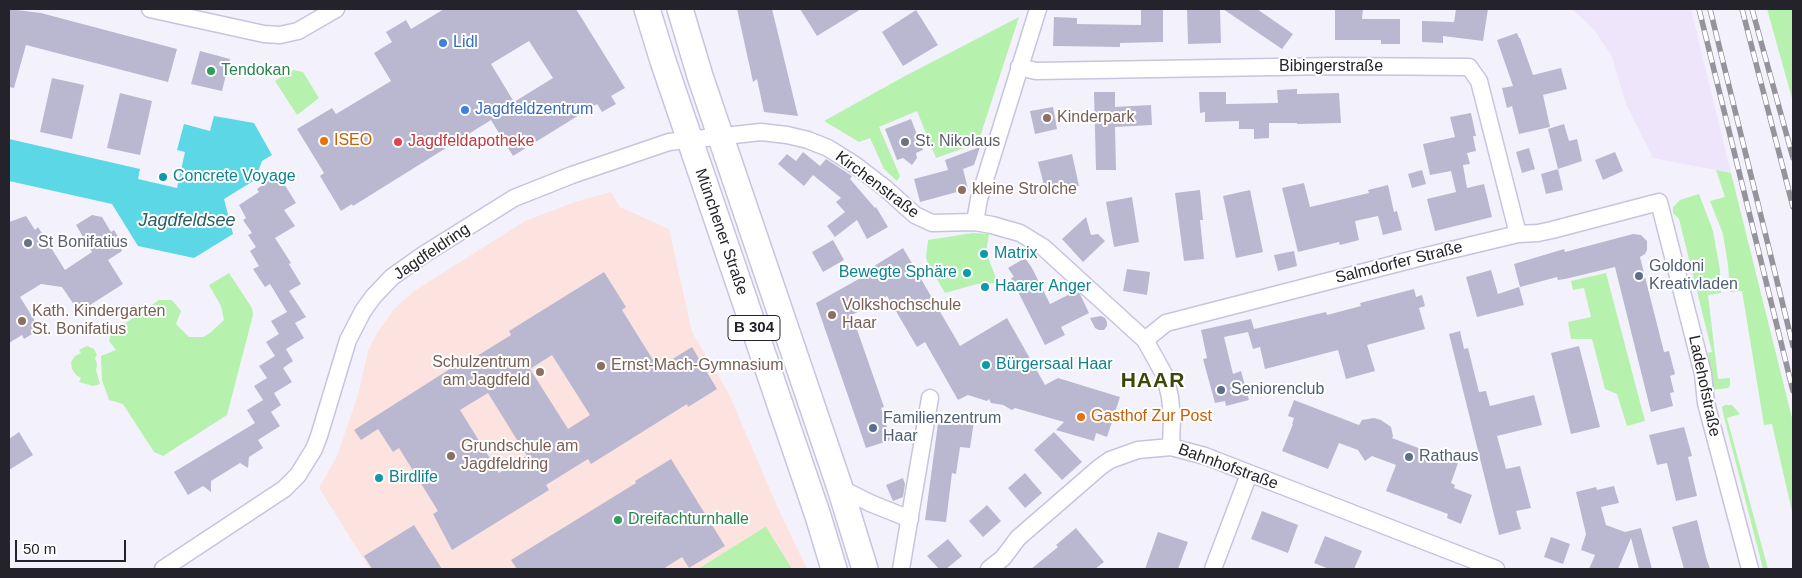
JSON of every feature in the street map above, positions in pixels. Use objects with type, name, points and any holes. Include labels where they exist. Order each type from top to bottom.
[{"type":"main road","name":"Münchener Straße","points":[[648,9],[663,61],[802,469],[834,569]]},
{"type":"main road","name":"Münchener Straße","points":[[680,9],[697,67],[840,488],[865,569]]},
{"type":"street","points":[[150,9],[264,34],[280,35],[298,32],[336,9]]},
{"type":"street","points":[[975,222],[977,206],[1038,9]]},
{"type":"street","name":"Bibingerstraße","points":[[1020,68],[1036,71],[1334,66],[1469,67],[1479,81],[1518,234]]},
{"type":"street","name":"Kirchenstraße","points":[[721,136],[761,132],[808,140],[828,148],[855,165],[922,219],[932,223],[975,222],[992,225],[1020,234],[1043,247],[1145,340],[1165,376],[1172,418],[1171,447]]},
{"type":"street","name":"Jagdfeldring","points":[[163,569],[284,489],[298,475],[314,450],[348,340],[366,306],[392,277],[423,255],[521,195],[572,174],[669,142],[721,136]]},
{"type":"street","name":"Salmdorfer Straße","points":[[1145,340],[1166,323],[1422,257],[1518,234],[1552,230],[1660,202]]},
{"type":"street","name":"Ladehofstraße","points":[[1660,202],[1704,374],[1706,403],[1750,569]]},
{"type":"street","points":[[901,569],[930,398]]},
{"type":"street","name":"Bahnhofstraße","points":[[990,569],[1003,558],[1018,538],[1110,460],[1138,450],[1171,447],[1205,456],[1459,563],[1496,569]]},
{"type":"street","points":[[1213,569],[1249,474]]},
{"type":"street","points":[[840,488],[870,503],[910,519]]},
{"type":"shaded area","points":[[1572,9],[1691,9],[1731,173],[1653,158],[1626,104],[1612,57],[1595,31]]},
{"type":"shaded area","name":"Schulzentrum am Jagdfeld","points":[[611,192],[620,207],[669,229],[692,332],[729,394],[777,506],[807,569],[370,569],[319,488],[337,456],[358,395],[368,351],[377,333],[394,309],[414,291],[525,221],[575,202]]},
{"type":"green space","points":[[1767,9],[1793,9],[1793,102]]},
{"type":"green space","points":[[1019,17],[978,143],[936,158],[917,111],[879,127],[900,176],[897,181],[884,169],[870,138],[859,142],[824,121],[905,76]]},
{"type":"green space","points":[[293,70],[303,72],[319,98],[297,115],[275,81]]},
{"type":"green space","points":[[1716,170],[1731,173],[1793,422],[1793,516],[1772,424],[1764,425],[1742,291],[1730,292],[1723,234],[1710,201],[1725,197]]},
{"type":"green space","points":[[1699,194],[1713,231],[1720,270],[1721,293],[1708,295],[1718,379],[1730,378],[1730,386],[1728,388],[1712,390],[1708,353],[1712,352],[1679,219],[1673,213],[1673,207],[1680,200]]},
{"type":"green space","points":[[973,233],[989,234],[987,246],[989,260],[998,283],[977,284],[945,293],[928,264],[926,257],[928,240]]},
{"type":"green space","points":[[229,273],[252,308],[253,315],[227,415],[163,456],[154,452],[123,404],[109,400],[102,380],[101,356],[116,350],[109,341],[111,333],[159,300],[172,300],[181,311],[176,324],[189,337],[203,337],[210,333],[224,320],[221,306],[209,285]]},
{"type":"green space","points":[[1606,273],[1645,421],[1627,426],[1617,394],[1605,389],[1592,339],[1571,339],[1568,322],[1591,317],[1584,288],[1573,290],[1571,281]]},
{"type":"green space","points":[[87,346],[94,349],[97,355],[95,358],[96,370],[100,384],[93,386],[79,382],[81,378],[72,369],[71,362],[75,356],[81,353],[79,350]]},
{"type":"green space","points":[[1732,405],[1740,414],[1727,418],[1768,569],[1763,569],[1723,413],[1722,407]]},
{"type":"green space","points":[[765,527],[792,569],[698,569]]},
{"type":"water","name":"Jagdfeldsee","points":[[214,116],[254,123],[272,155],[262,161],[255,180],[224,199],[233,234],[194,258],[138,246],[112,204],[9,181],[9,139],[140,169],[138,179],[177,188],[185,152],[177,150],[184,124],[210,131]]},
{"type":"building","points":[[9,9],[41,13],[177,49],[168,82],[26,45],[14,88],[9,87]]},
{"type":"building","name":"Jagdfeldzentrum","points":[[444,9],[576,9],[625,88],[611,96],[616,104],[602,112],[597,104],[513,156],[491,120],[353,206],[352,204],[341,211],[320,176],[324,173],[297,129],[332,108],[336,114],[391,81],[374,53],[392,42],[386,32],[406,20],[411,29]],"holes":[[[529,41],[553,78],[514,102],[491,64]]]},
{"type":"building","points":[[737,9],[772,9],[798,116],[764,112],[757,79],[753,82]]},
{"type":"building","points":[[800,9],[861,9],[817,36]]},
{"type":"building","points":[[1141,9],[1163,9],[1163,42],[1120,43],[1120,47],[1053,46],[1054,17],[1077,18],[1077,24],[1141,25]]},
{"type":"building","points":[[1187,9],[1220,9],[1221,43],[1188,44]]},
{"type":"building","points":[[1223,9],[1257,9],[1293,34],[1282,49]]},
{"type":"building","points":[[1335,9],[1363,9],[1362,19],[1400,19],[1400,44],[1381,44],[1381,40],[1335,40]]},
{"type":"building","points":[[1456,9],[1488,9],[1483,41],[1443,36],[1443,43],[1422,42],[1422,21],[1454,22]]},
{"type":"building","points":[[916,10],[938,45],[903,66],[882,32]]},
{"type":"building","points":[[1517,33],[1533,75],[1561,68],[1567,89],[1543,95],[1550,127],[1519,134],[1512,106],[1507,108],[1502,88],[1513,86],[1497,40]]},
{"type":"building","points":[[200,51],[230,59],[222,91],[191,84]]},
{"type":"building","points":[[52,78],[84,85],[72,139],[40,132]]},
{"type":"building","points":[[1297,89],[1297,94],[1339,93],[1341,123],[1269,123],[1269,138],[1254,139],[1254,129],[1239,129],[1239,121],[1205,122],[1205,112],[1200,113],[1199,92],[1226,92],[1226,104],[1278,103],[1277,90]]},
{"type":"building","points":[[1094,92],[1115,92],[1115,107],[1151,105],[1152,125],[1115,127],[1116,170],[1096,170]]},
{"type":"building","points":[[120,93],[152,101],[140,155],[107,148]]},
{"type":"building","points":[[1053,107],[1057,129],[1035,134],[1030,111]]},
{"type":"building","points":[[1471,113],[1476,136],[1473,136],[1476,151],[1467,153],[1470,164],[1463,165],[1467,188],[1484,184],[1492,217],[1435,231],[1427,199],[1456,192],[1451,171],[1430,175],[1423,144],[1455,137],[1450,117]]},
{"type":"building","name":"St. Nikolaus","points":[[911,119],[923,150],[916,153],[917,158],[912,165],[903,158],[897,160],[885,129]]},
{"type":"building","points":[[1564,124],[1569,141],[1577,139],[1582,161],[1558,169],[1548,129]]},
{"type":"building","points":[[980,147],[974,165],[963,169],[968,189],[920,202],[914,179],[948,170],[945,160]]},
{"type":"building","points":[[1529,148],[1535,169],[1522,173],[1516,152]]},
{"type":"building","points":[[803,152],[820,166],[826,159],[852,176],[850,179],[876,207],[888,227],[867,239],[857,220],[835,237],[827,226],[845,212],[836,202],[841,198],[813,175],[804,186],[778,164],[787,154],[796,161]]},
{"type":"building","points":[[1615,152],[1623,171],[1603,180],[1595,160]]},
{"type":"building","points":[[1072,154],[1079,186],[1046,193],[1038,162]]},
{"type":"building","points":[[1558,169],[1563,190],[1546,194],[1541,174]]},
{"type":"building","points":[[1422,170],[1426,184],[1412,188],[1408,174]]},
{"type":"building","points":[[278,174],[296,203],[284,210],[295,226],[275,238],[291,263],[289,264],[301,284],[289,291],[306,317],[295,323],[304,338],[286,349],[293,361],[283,368],[292,382],[274,393],[281,405],[271,412],[280,426],[258,440],[263,448],[249,457],[248,468],[240,463],[211,481],[211,492],[203,486],[188,495],[174,472],[255,423],[247,410],[263,400],[254,386],[267,378],[259,366],[275,356],[266,342],[279,334],[271,321],[287,312],[270,284],[265,287],[253,269],[259,266],[250,251],[256,247],[248,235],[252,233],[243,220],[246,218],[239,205],[259,192],[257,189]]},
{"type":"building","points":[[1304,183],[1310,207],[1369,193],[1368,190],[1388,185],[1394,212],[1397,211],[1402,230],[1383,235],[1378,216],[1355,221],[1359,240],[1340,245],[1339,242],[1298,252],[1282,188]]},
{"type":"building","points":[[1200,190],[1203,220],[1200,220],[1204,259],[1184,261],[1175,193]]},
{"type":"building","points":[[1250,190],[1263,252],[1236,258],[1223,196]]},
{"type":"building","points":[[1132,197],[1139,242],[1114,247],[1106,202]]},
{"type":"building","points":[[92,215],[102,217],[111,232],[114,230],[122,243],[119,245],[122,251],[108,260],[123,284],[79,312],[62,287],[41,284],[20,297],[40,329],[24,339],[22,335],[9,343],[9,222],[26,216],[35,230],[38,227],[65,270],[92,252],[76,225]]},
{"type":"building","points":[[1086,217],[1091,235],[1098,234],[1105,241],[1083,262],[1062,239]]},
{"type":"building","points":[[1633,234],[1641,235],[1647,241],[1647,250],[1640,257],[1664,352],[1669,351],[1675,374],[1670,376],[1674,392],[1670,393],[1673,406],[1651,412],[1615,267],[1565,279],[1558,280],[1557,277],[1520,287],[1514,264],[1564,249],[1565,252]]},
{"type":"building","points":[[833,240],[844,260],[823,272],[812,252]]},
{"type":"building","points":[[903,248],[960,346],[1007,318],[1045,385],[1058,378],[1120,397],[1107,437],[1096,433],[1094,441],[1056,430],[1064,422],[1015,408],[1012,410],[1003,405],[991,403],[989,399],[987,401],[968,395],[958,400],[925,342],[917,347],[887,296],[852,315],[884,407],[881,408],[891,440],[866,448],[816,303],[873,271],[871,268]]},
{"type":"building","points":[[1294,251],[1297,266],[1278,271],[1274,255]]},
{"type":"building","points":[[1025,258],[1050,304],[1076,291],[1080,294],[1089,313],[1061,327],[1065,335],[1045,345],[1011,278],[1014,277],[1008,268]]},
{"type":"building","points":[[1127,269],[1150,272],[1147,295],[1123,291]]},
{"type":"building","points":[[1491,270],[1498,294],[1519,287],[1524,305],[1477,317],[1466,277]]},
{"type":"building","points":[[604,272],[626,307],[622,310],[658,368],[692,347],[717,389],[688,407],[687,404],[591,464],[588,459],[546,485],[549,490],[452,550],[433,514],[438,511],[399,448],[393,452],[378,429],[361,440],[354,430],[467,358],[469,361],[511,335],[509,331]],"holes":[[[552,355],[590,415],[568,429],[530,369]],[[488,393],[527,456],[499,473],[460,410]]]},
{"type":"building","points":[[1414,289],[1416,297],[1422,295],[1425,306],[1419,308],[1425,329],[1367,345],[1375,371],[1346,379],[1338,350],[1265,369],[1260,347],[1253,349],[1248,332],[1224,337],[1233,374],[1241,371],[1249,400],[1226,406],[1225,401],[1215,403],[1203,359],[1207,358],[1201,330],[1251,319],[1254,329],[1326,312],[1327,315],[1361,306],[1360,303]]},
{"type":"building","points":[[1101,316],[1107,322],[1104,330],[1095,328],[1090,318]]},
{"type":"building","points":[[1460,331],[1464,349],[1468,348],[1479,392],[1486,391],[1490,406],[1534,395],[1542,425],[1497,436],[1506,469],[1520,466],[1531,508],[1516,511],[1521,529],[1499,535],[1449,334]]},
{"type":"building","points":[[1579,346],[1600,427],[1571,434],[1551,353]]},
{"type":"building","name":"Rathaus","points":[[1294,400],[1359,425],[1362,420],[1374,418],[1381,420],[1391,427],[1392,438],[1458,463],[1451,483],[1455,485],[1454,488],[1472,495],[1461,524],[1447,518],[1448,514],[1386,491],[1396,465],[1372,456],[1365,461],[1358,450],[1339,443],[1328,469],[1282,451],[1293,424],[1294,418],[1288,416]]},
{"type":"building","points":[[939,416],[974,421],[970,448],[960,447],[956,474],[952,473],[946,522],[925,520]]},
{"type":"building","points":[[1684,427],[1692,456],[1688,457],[1697,496],[1676,501],[1667,463],[1657,465],[1649,435]]},
{"type":"building","points":[[19,432],[33,455],[9,470],[9,439]]},
{"type":"building","points":[[1054,432],[1082,462],[1062,480],[1034,450]]},
{"type":"building","name":"Dreifachturnhalle","points":[[671,459],[725,546],[689,568],[682,557],[663,569],[517,569],[511,560],[636,483],[635,481]]},
{"type":"building","points":[[1025,473],[1042,493],[1025,508],[1008,488]]},
{"type":"building","points":[[903,478],[905,484],[903,497],[893,501],[886,485]]},
{"type":"building","points":[[1614,486],[1619,503],[1601,507],[1606,525],[1625,532],[1641,528],[1652,569],[1639,569],[1631,538],[1618,569],[1589,569],[1595,555],[1581,550],[1586,534],[1576,492],[1596,487],[1597,490]]},
{"type":"building","points":[[987,505],[1001,521],[983,537],[969,521]]},
{"type":"building","points":[[1262,511],[1298,525],[1288,553],[1251,539]]},
{"type":"building","points":[[1697,520],[1710,569],[1684,569],[1672,527]]},
{"type":"building","points":[[414,525],[442,569],[372,569],[364,556]]},
{"type":"building","points":[[1076,528],[1104,562],[1095,569],[1031,569],[1058,547],[1056,545]]},
{"type":"building","points":[[1158,532],[1188,542],[1178,569],[1145,569]]},
{"type":"building","points":[[1325,536],[1362,551],[1354,569],[1329,569],[1314,563]]},
{"type":"building","points":[[1551,537],[1570,544],[1563,564],[1544,557]]},
{"type":"building","points":[[948,539],[962,556],[946,569],[939,569],[927,556]]},
{"type":"railway","points":[[1699,9],[1793,391]]},
{"type":"railway","points":[[1710,9],[1793,346]]},
{"type":"railway","points":[[1742,9],[1793,207]]},
{"type":"railway","points":[[1752,9],[1793,158]]},
{"type":"place","name":"Lidl","points":[[443,43]]},
{"type":"place","name":"Tendokan","points":[[211,71]]},
{"type":"place","name":"Jagdfeldzentrum","points":[[465,110]]},
{"type":"place","name":"Kinderpark","points":[[1047,118]]},
{"type":"place","name":"ISEO","points":[[324,141]]},
{"type":"place","name":"Jagdfeldapotheke","points":[[398,142]]},
{"type":"place","name":"St. Nikolaus","points":[[905,142]]},
{"type":"place","name":"Concrete Voyage","points":[[163,177]]},
{"type":"place","name":"kleine Strolche","points":[[962,190]]},
{"type":"place","name":"St Bonifatius","points":[[28,243]]},
{"type":"place","name":"Matrix","points":[[984,254]]},
{"type":"place","name":"Bewegte Sphäre","points":[[967,273]]},
{"type":"place","name":"Goldoni Kreativladen","points":[[1639,276]]},
{"type":"place","name":"Haarer Anger","points":[[985,287]]},
{"type":"place","name":"Volkshochschule Haar","points":[[832,315]]},
{"type":"place","name":"Kath. Kindergarten St. Bonifatius","points":[[22,321]]},
{"type":"place","name":"Bürgersaal Haar","points":[[986,365]]},
{"type":"place","name":"Ernst-Mach-Gymnasium","points":[[601,366]]},
{"type":"place","name":"Schulzentrum am Jagdfeld","points":[[540,372]]},
{"type":"place","name":"Seniorenclub","points":[[1221,390]]},
{"type":"place","name":"Gasthof Zur Post","points":[[1081,417]]},
{"type":"place","name":"Familienzentrum Haar","points":[[873,428]]},
{"type":"place","name":"Grundschule am Jagdfeldring","points":[[451,456]]},
{"type":"place","name":"Rathaus","points":[[1409,457]]},
{"type":"place","name":"Birdlife","points":[[379,478]]},
{"type":"place","name":"Dreifachturnhalle","points":[[618,520]]},
{"type":"district","name":"HAAR","points":[[1153,381]]}]
